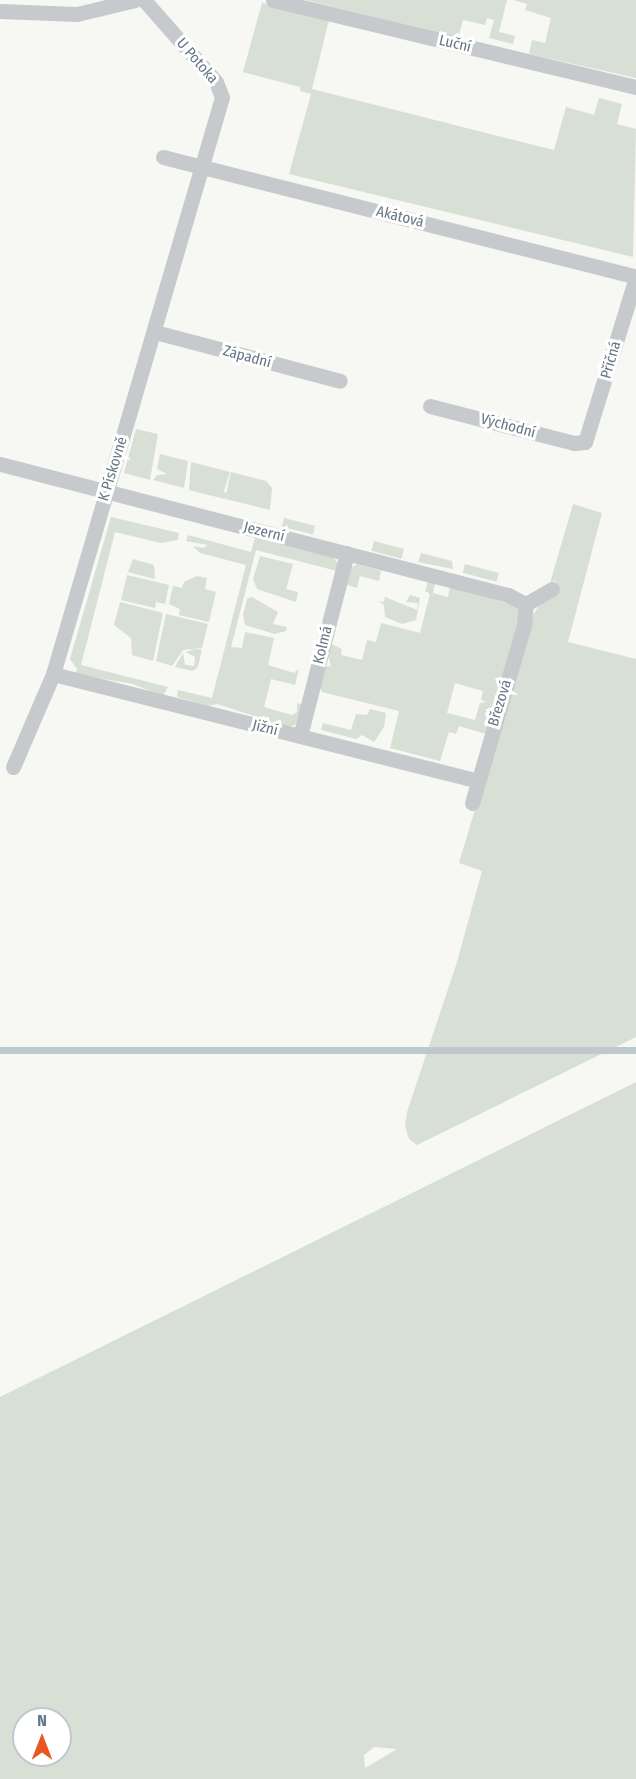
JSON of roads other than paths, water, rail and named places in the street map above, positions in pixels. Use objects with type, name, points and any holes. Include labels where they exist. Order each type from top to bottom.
[{"type":"street","points":[[0,11],[70,15],[135,0]]},
{"type":"street","name":"U Potoka","points":[[144,0],[222,91],[203,167]]},
{"type":"street","name":"Luční","points":[[273,0],[636,87]]},
{"type":"street","name":"Akátová","points":[[163,157],[636,277]]},
{"type":"street","name":"K Pískovně","points":[[13,767],[52,674],[203,167]]},
{"type":"street","name":"Příčná","points":[[585,442],[636,277]]},
{"type":"street","name":"Západní","points":[[155,332],[340,381]]},
{"type":"street","name":"Východní","points":[[430,406],[574,443],[585,442]]},
{"type":"street","name":"Jezerní","points":[[0,464],[516,597],[526,604]]},
{"type":"street","name":"Kolmá","points":[[300,736],[347,553]]},
{"type":"street","points":[[526,604],[552,589]]},
{"type":"street","name":"Březová","points":[[472,802],[524,624],[526,604]]},
{"type":"street","name":"Jižní","points":[[52,674],[478,781]]}]
